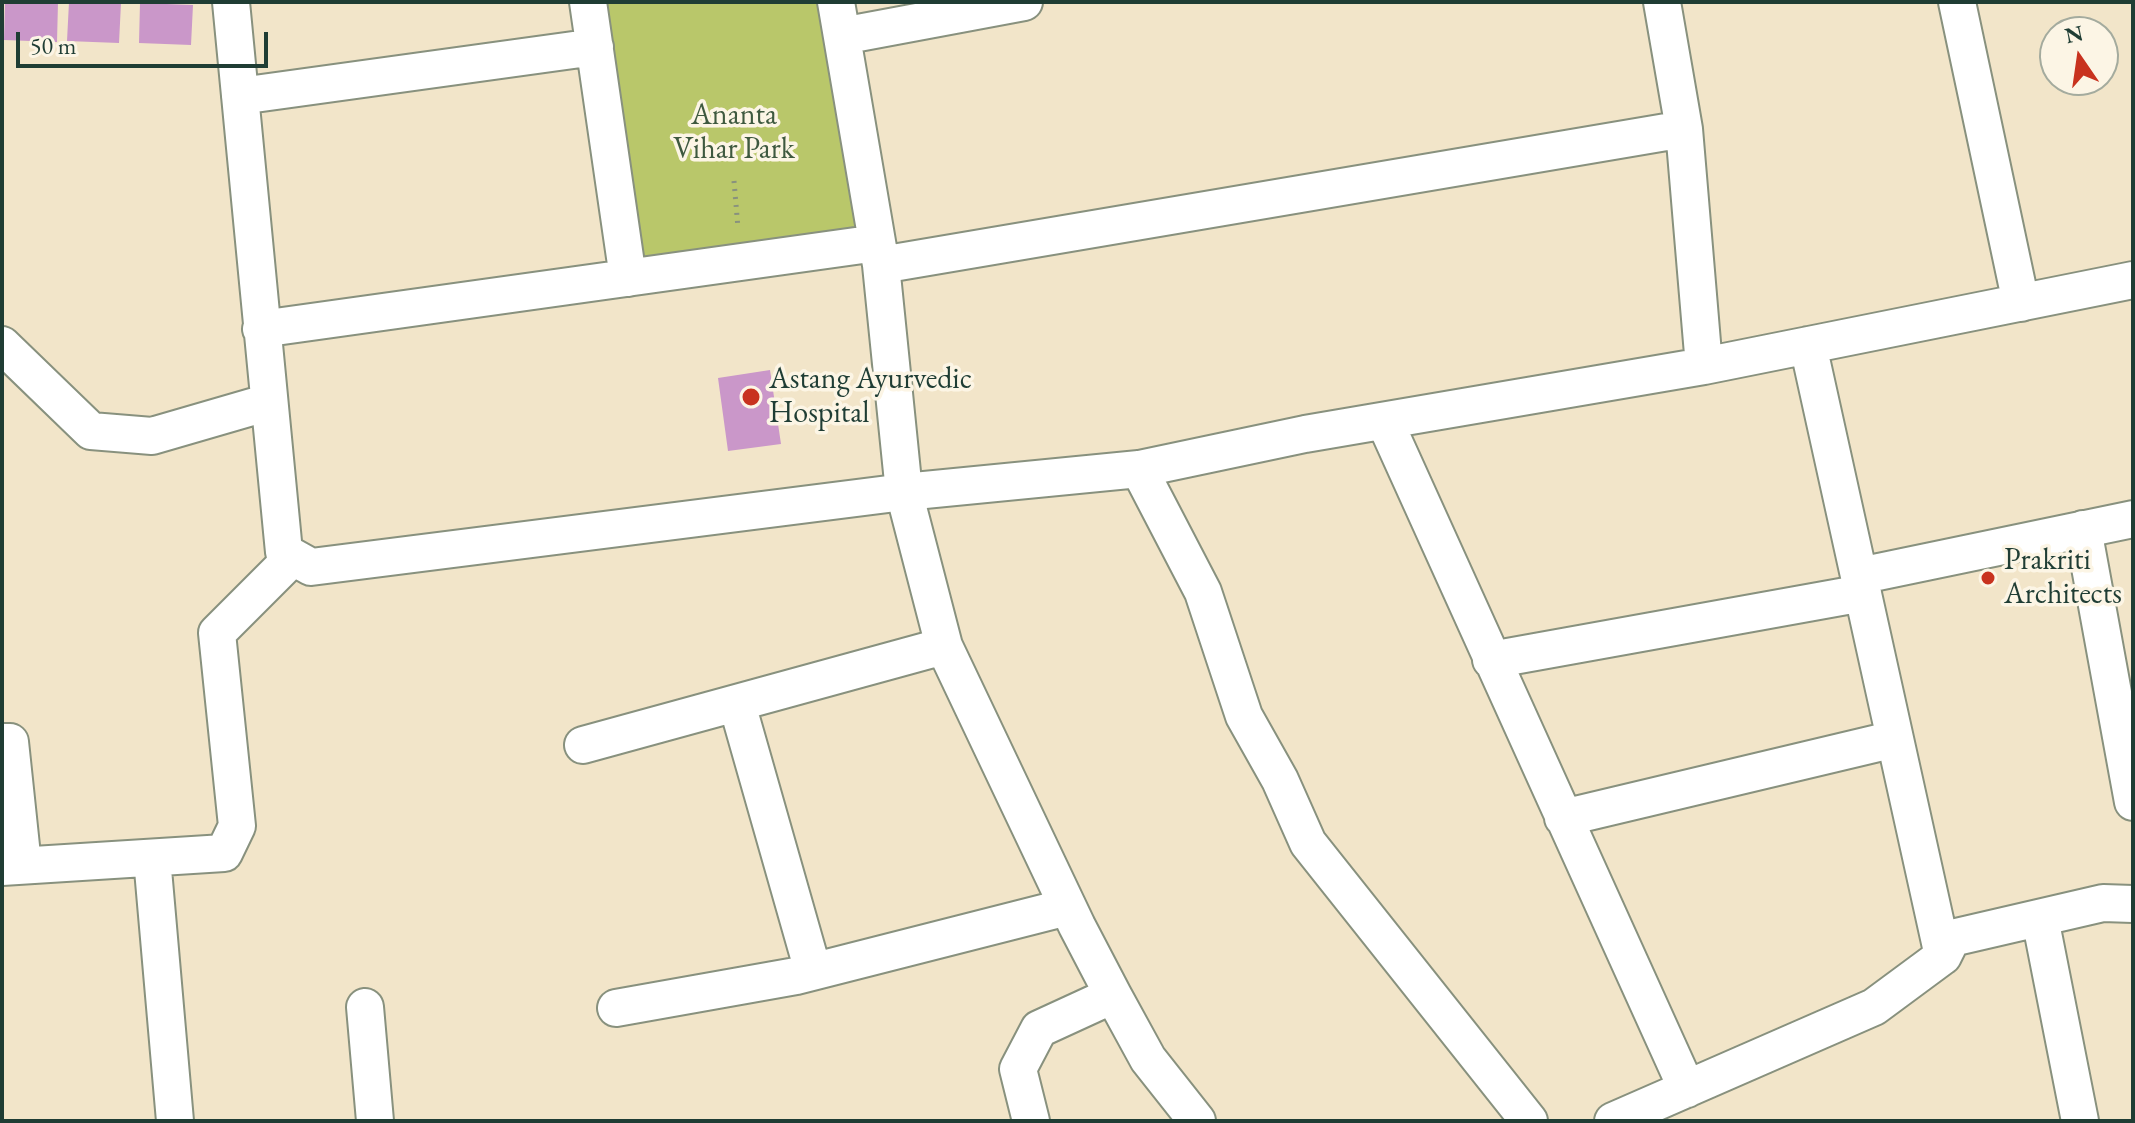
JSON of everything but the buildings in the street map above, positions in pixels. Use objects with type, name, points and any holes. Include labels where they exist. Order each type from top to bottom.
[{"type":"street","points":[[231,2],[284,552],[311,567],[904,492],[1139,469],[1704,366],[2133,280]]},
{"type":"street","points":[[588,2],[628,278]]},
{"type":"street","points":[[1024,2],[839,19],[879,254],[904,492],[944,646],[1067,907],[1113,995],[1148,1059],[1197,1121]]},
{"type":"street","points":[[1662,2],[1684,129],[1704,366]]},
{"type":"street","points":[[1957,2],[2021,303]]},
{"type":"street","points":[[240,96],[595,47]]},
{"type":"street","points":[[261,329],[742,262],[879,254],[1684,129]]},
{"type":"street","points":[[2,345],[91,431],[152,436],[269,402]]},
{"type":"street","points":[[1808,345],[1943,956]]},
{"type":"street","points":[[1385,422],[1687,1089]]},
{"type":"street","points":[[1139,469],[1203,592],[1244,716],[1280,780],[1308,843],[1529,1121]]},
{"type":"street","points":[[1491,660],[1861,585],[2133,519]]},
{"type":"street","points":[[2083,529],[2133,802]]},
{"type":"street","points":[[2,742],[10,742],[12,866],[224,853],[237,826],[217,633],[293,557]]},
{"type":"street","points":[[583,745],[944,646]]},
{"type":"street","points":[[737,704],[813,971]]},
{"type":"street","points":[[1563,818],[1895,739]]},
{"type":"street","points":[[152,858],[175,1121]]},
{"type":"street","points":[[1613,1121],[1874,1007],[1943,956],[1952,938],[2103,903],[2133,904]]},
{"type":"street","points":[[616,1008],[813,971],[1067,907]]},
{"type":"street","points":[[2040,918],[2082,1118]]},
{"type":"street","points":[[1031,1121],[1018,1069],[1039,1029],[1113,995]]},
{"type":"street","points":[[365,1007],[375,1121]]},
{"type":"path","points":[[734,181],[742,262]]},
{"type":"green space","name":"Ananta Vihar Park","points":[[598,2],[834,2],[873,240],[631,275]]},
{"type":"place","name":"Astang Ayurvedic Hospital","points":[[751,397]]},
{"type":"place","name":"Prakriti Architects","points":[[1988,578]]}]
